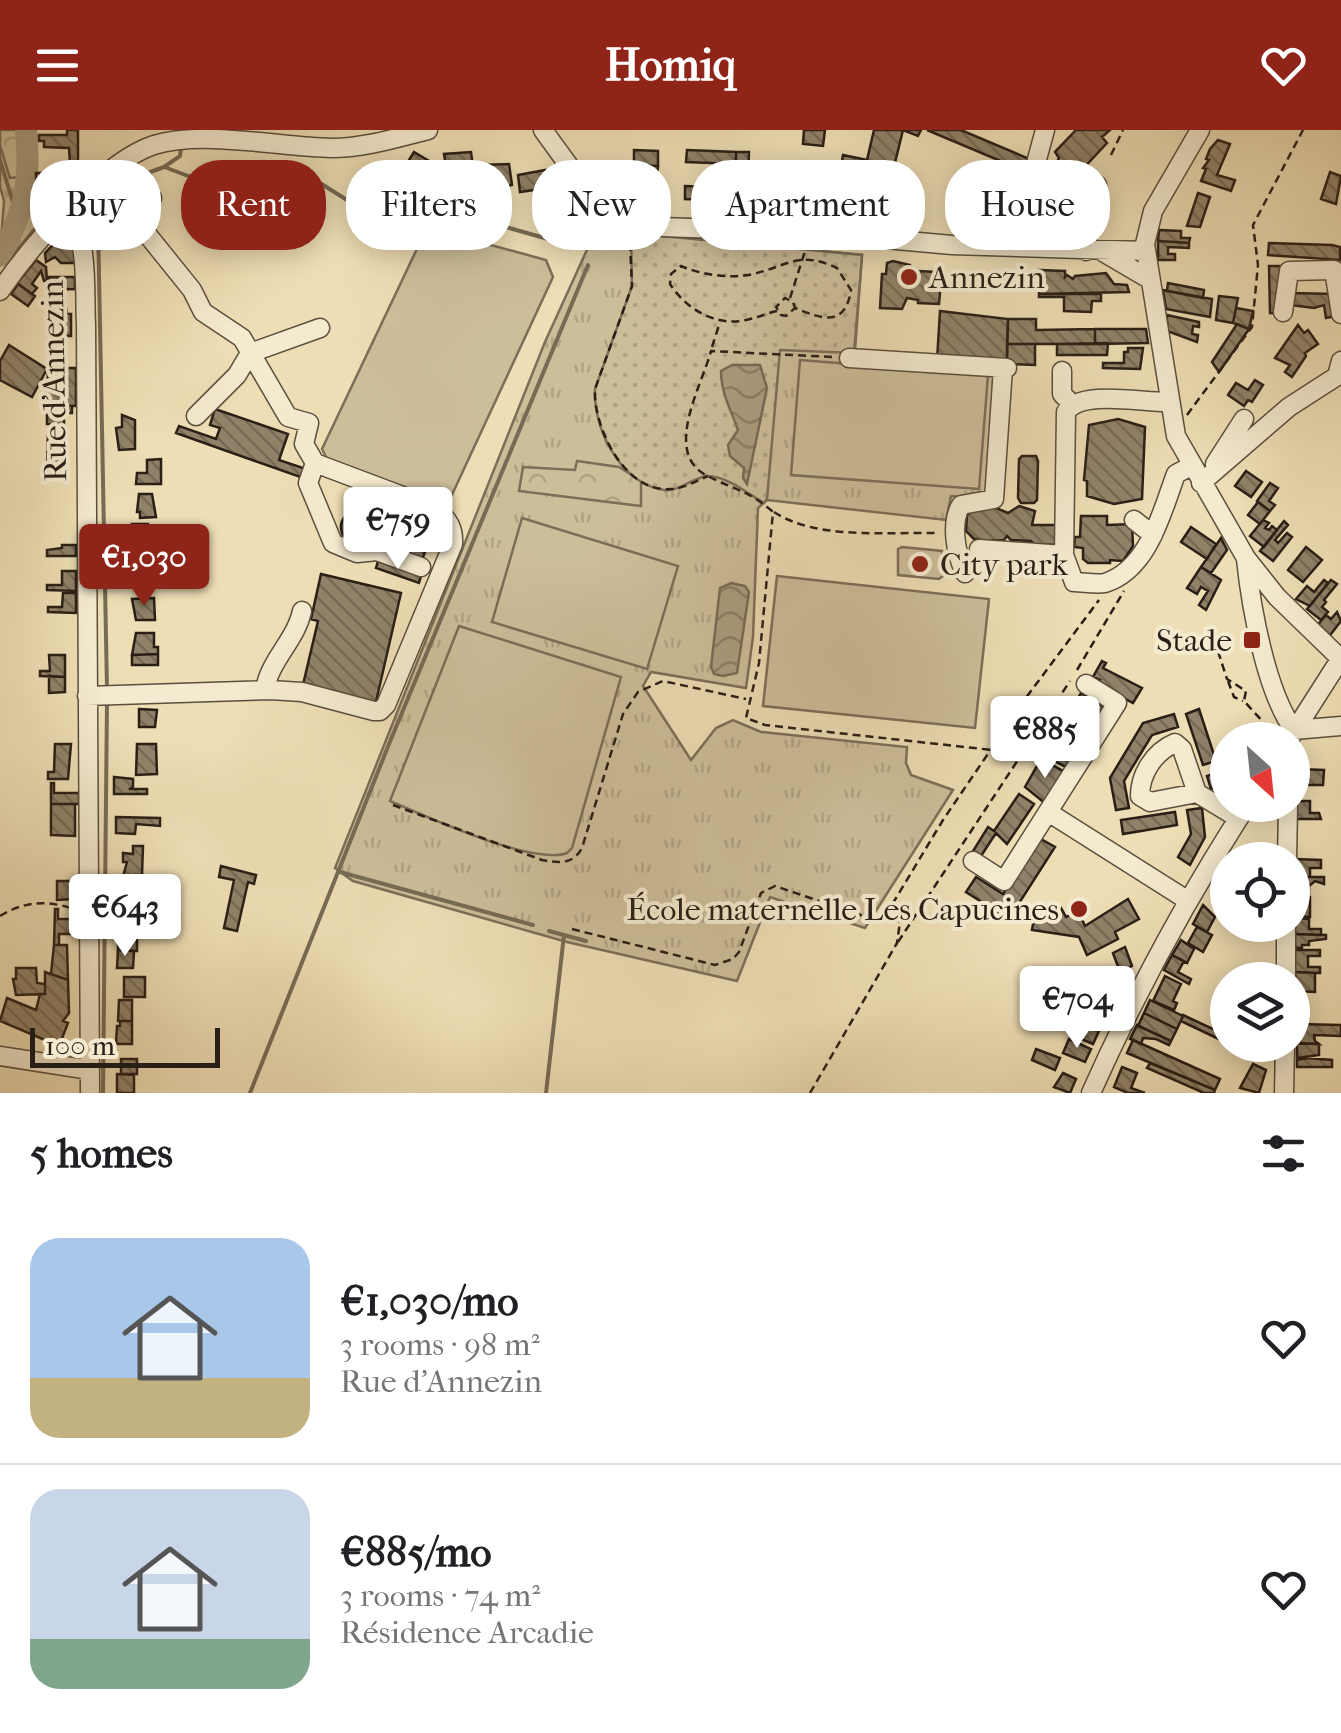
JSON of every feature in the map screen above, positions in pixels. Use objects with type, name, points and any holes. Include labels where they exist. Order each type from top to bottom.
[{"type":"street","points":[[129,160],[154,145],[331,139],[362,146],[428,130]]},
{"type":"street","points":[[543,130],[565,160]]},
{"type":"street","points":[[1046,130],[1036,163],[1042,172],[1095,189],[1095,251]]},
{"type":"street","points":[[1200,130],[1152,211],[1147,264],[1170,402],[1191,466],[1246,558],[1277,597],[1341,659],[1300,722]]},
{"type":"street","points":[[925,243],[1095,251],[1117,248],[1147,264]]},
{"type":"street","points":[[0,291],[6,272],[32,250]]},
{"type":"street","name":"Rue d'Annezin","points":[[82,250],[100,696],[88,914],[90,1093]]},
{"type":"street","points":[[100,696],[266,690],[302,692],[380,711],[391,694],[452,544],[449,521],[437,509],[315,463],[304,444],[309,424],[288,417],[242,338],[203,312],[192,290],[160,250]]},
{"type":"street","points":[[1095,251],[1125,263],[1147,264]]},
{"type":"street","points":[[1283,312],[1289,271],[1337,275],[1341,314]]},
{"type":"street","points":[[196,416],[236,376],[250,353],[320,328]]},
{"type":"street","points":[[849,358],[1006,368],[994,499],[961,505],[956,516],[958,558],[966,573]]},
{"type":"street","points":[[1201,484],[1289,407],[1336,376],[1341,362]]},
{"type":"street","points":[[1062,370],[1062,394],[1072,404]]},
{"type":"street","points":[[1170,402],[1086,398],[1072,404],[1066,412],[1064,555],[1074,582],[1104,584],[1126,570],[1154,535],[1176,474],[1191,466]]},
{"type":"street","points":[[1216,470],[1215,461],[1244,419]]},
{"type":"street","points":[[315,463],[308,483],[333,542],[357,553],[377,551],[421,567]]},
{"type":"street","points":[[1134,520],[1154,535]]},
{"type":"street","points":[[979,549],[1064,555]]},
{"type":"street","points":[[1246,558],[1260,639],[1286,722]]},
{"type":"street","points":[[266,690],[271,672],[300,624],[302,611]]},
{"type":"street","points":[[973,861],[1004,881],[1117,703],[1086,684]]},
{"type":"street","points":[[1310,732],[1341,726]]},
{"type":"street","points":[[1197,793],[1210,798]]},
{"type":"street","points":[[1048,812],[1187,900]]},
{"type":"street","points":[[1091,1093],[1130,1006],[1187,900],[1236,822]]},
{"type":"street","points":[[0,1056],[90,1070]]},
{"type":"street","points":[[1284,1093],[1285,1062]]},
{"type":"path","points":[[1111,155],[1123,130]]},
{"type":"path","points":[[1175,426],[1205,393],[1252,327],[1258,265],[1253,225],[1303,130]]},
{"type":"path","points":[[629,250],[632,286],[595,389],[599,424],[620,464],[647,484],[674,489],[709,476]]},
{"type":"path","points":[[794,308],[790,299],[805,250]]},
{"type":"path","points":[[804,258],[837,268],[851,290],[844,312],[831,318],[794,308],[786,316],[777,311],[744,321],[721,320],[688,306],[677,296],[670,284],[671,274],[681,266],[735,276],[804,258]]},
{"type":"path","points":[[777,311],[778,302],[790,299]]},
{"type":"path","points":[[721,320],[684,432],[684,447],[694,466],[741,488],[788,522],[822,530],[956,533]]},
{"type":"path","points":[[711,350],[849,358]]},
{"type":"path","points":[[773,512],[759,662],[746,718],[765,725],[992,750]]},
{"type":"path","points":[[897,943],[900,922],[887,914],[943,820],[1028,695],[1098,602],[1104,584]]},
{"type":"path","points":[[810,1093],[897,943],[1059,699],[1127,586]]},
{"type":"path","points":[[1214,639],[1234,697],[1263,722]]},
{"type":"path","points":[[1228,679],[1246,692],[1244,702]]},
{"type":"path","points":[[393,805],[542,860],[566,862],[578,856],[582,848],[623,714],[638,692],[663,682],[678,682],[748,700]]},
{"type":"path","points":[[572,929],[715,964],[740,952],[761,894],[775,886],[875,920],[888,921],[892,917]]},
{"type":"path","points":[[0,916],[22,904],[48,903],[88,914]]},
{"type":"green space","points":[[0,130],[28,130],[30,176],[10,178],[0,145]]},
{"type":"green space","points":[[0,145],[10,178],[29,176],[30,182],[30,234],[10,258],[0,254],[4,201]]},
{"type":"green space","points":[[671,237],[691,239],[691,250],[809,250],[862,255],[854,364],[997,375],[987,498],[951,496],[946,520],[767,500],[758,508],[753,637],[746,688],[651,672],[643,686],[691,760],[716,728],[733,720],[761,732],[907,747],[906,763],[911,775],[953,790],[865,928],[770,897],[737,981],[567,942],[353,881],[335,868],[545,342],[587,250],[671,250]]},
{"type":"green space","points":[[671,237],[691,239],[691,250],[810,250],[862,255],[854,353],[780,350],[764,503],[715,477],[702,477],[670,490],[648,485],[622,466],[612,452],[599,421],[595,389],[632,286],[631,250],[671,250]]},
{"type":"green space","points":[[416,250],[509,250],[546,260],[553,277],[450,499],[438,503],[328,461],[322,449]]},
{"type":"green space","points":[[800,360],[988,375],[979,489],[791,475]]},
{"type":"green space","points":[[577,461],[619,467],[641,481],[641,506],[519,491],[523,467],[575,470]]},
{"type":"green space","points":[[522,518],[678,566],[647,669],[492,622]]},
{"type":"green space","name":"City park","points":[[898,549],[942,551],[943,576],[939,579],[898,575]]},
{"type":"green space","points":[[777,576],[989,599],[975,728],[763,706]]},
{"type":"green space","points":[[459,626],[621,677],[572,848],[567,853],[551,855],[505,846],[390,801]]},
{"type":"water","points":[[732,365],[760,365],[767,388],[747,484],[744,468],[730,456],[728,445],[738,430],[721,371]]},
{"type":"water","points":[[731,583],[745,586],[749,592],[737,673],[723,676],[714,674],[711,667],[720,588]]},
{"type":"building","points":[[67,130],[78,130],[78,160],[70,160],[69,148],[44,147],[44,141],[39,141],[39,135],[67,135]]},
{"type":"building","points":[[804,130],[825,130],[823,146],[803,144]]},
{"type":"building","points":[[874,130],[903,130],[896,160],[867,160]]},
{"type":"building","points":[[927,130],[961,130],[1032,160],[998,160]]},
{"type":"building","points":[[1076,130],[1110,130],[1102,137],[1107,143],[1091,160],[1058,160],[1055,152]]},
{"type":"building","points":[[1218,140],[1230,144],[1217,175],[1235,180],[1231,191],[1201,181],[1210,149]]},
{"type":"building","points":[[634,150],[658,151],[658,160],[634,160]]},
{"type":"building","points":[[687,150],[736,152],[736,160],[686,162]]},
{"type":"building","points":[[414,152],[427,160],[409,160]]},
{"type":"building","points":[[471,152],[472,160],[445,160],[444,154]]},
{"type":"building","points":[[736,152],[749,152],[749,160],[736,160]]},
{"type":"building","points":[[532,172],[532,190],[520,192],[518,175]]},
{"type":"building","points":[[1330,172],[1341,176],[1336,204],[1321,199]]},
{"type":"building","points":[[685,186],[691,186],[691,199],[685,199]]},
{"type":"building","points":[[1198,193],[1210,197],[1200,227],[1187,226]]},
{"type":"building","points":[[1159,230],[1181,231],[1181,238],[1190,238],[1189,243],[1158,241]]},
{"type":"building","points":[[1158,241],[1189,243],[1189,248],[1168,247],[1168,254],[1175,254],[1175,260],[1158,260]]},
{"type":"building","points":[[1269,243],[1332,245],[1340,247],[1340,260],[1268,255]]},
{"type":"building","points":[[75,250],[75,263],[61,263],[55,257],[46,262],[45,253]]},
{"type":"building","points":[[36,260],[46,267],[47,281],[41,271],[32,284],[37,288],[32,294],[17,283]]},
{"type":"building","points":[[887,263],[910,265],[913,275],[919,275],[919,271],[936,272],[935,278],[941,282],[939,304],[907,298],[902,309],[880,308],[882,274],[886,274]]},
{"type":"building","points":[[1269,266],[1282,266],[1282,314],[1270,313]]},
{"type":"building","points":[[1039,270],[1065,271],[1065,277],[1073,279],[1106,273],[1114,284],[1127,285],[1129,292],[1039,294]]},
{"type":"building","points":[[49,277],[75,277],[75,289],[49,290]]},
{"type":"building","points":[[1168,283],[1204,290],[1203,298],[1167,291]]},
{"type":"building","points":[[18,284],[35,296],[28,306],[11,294]]},
{"type":"building","points":[[1163,290],[1212,299],[1210,317],[1166,309]]},
{"type":"building","points":[[1291,293],[1335,294],[1336,316],[1326,318],[1324,305],[1290,305]]},
{"type":"building","points":[[1039,294],[1101,294],[1101,301],[1092,301],[1091,312],[1064,311],[1064,297]]},
{"type":"building","points":[[1219,296],[1238,298],[1233,323],[1216,320]]},
{"type":"building","points":[[52,308],[66,308],[67,314],[71,314],[71,336],[53,336]]},
{"type":"building","points":[[1236,308],[1253,311],[1249,329],[1233,323]]},
{"type":"building","points":[[940,311],[1008,319],[1007,364],[937,360]]},
{"type":"building","points":[[1167,315],[1199,322],[1199,327],[1193,326],[1192,334],[1198,335],[1197,342],[1167,331]]},
{"type":"building","points":[[1008,319],[1036,319],[1036,330],[1095,329],[1095,344],[1007,344]]},
{"type":"building","points":[[1237,324],[1249,329],[1219,372],[1212,362]]},
{"type":"building","points":[[1298,325],[1304,333],[1308,330],[1318,344],[1305,353],[1292,377],[1285,372],[1290,365],[1275,358]]},
{"type":"building","points":[[1095,329],[1146,329],[1148,343],[1095,344]]},
{"type":"building","points":[[1108,343],[1107,355],[1057,355],[1057,344]]},
{"type":"building","points":[[1007,344],[1035,344],[1035,365],[1007,364]]},
{"type":"building","points":[[9,345],[47,369],[32,397],[0,380],[0,361]]},
{"type":"building","points":[[1128,348],[1143,348],[1140,369],[1103,368],[1103,363],[1124,363]]},
{"type":"building","points":[[48,368],[76,368],[76,406],[47,405]]},
{"type":"building","points":[[1255,380],[1263,385],[1252,402],[1248,400],[1244,406],[1228,395],[1236,383],[1248,390]]},
{"type":"building","points":[[47,405],[72,406],[72,413],[64,413],[64,425],[47,424]]},
{"type":"building","points":[[215,409],[288,434],[279,460],[306,469],[303,478],[176,433],[179,426],[216,439],[220,428],[210,425]]},
{"type":"building","points":[[122,415],[135,420],[135,449],[119,450],[116,428],[122,427]]},
{"type":"building","points":[[1118,419],[1145,427],[1142,499],[1114,504],[1087,496],[1084,480],[1089,425]]},
{"type":"building","points":[[48,432],[66,432],[66,470],[47,470]]},
{"type":"building","points":[[1022,456],[1036,456],[1038,461],[1034,503],[1021,503],[1018,498]]},
{"type":"building","points":[[161,459],[161,484],[136,484],[137,473],[147,473],[147,460]]},
{"type":"building","points":[[1246,471],[1262,482],[1251,497],[1235,486]]},
{"type":"building","points":[[1270,483],[1278,488],[1269,501],[1275,505],[1270,511],[1257,501]]},
{"type":"building","points":[[139,494],[152,494],[156,517],[140,518]]},
{"type":"building","points":[[1258,502],[1270,511],[1260,524],[1248,515]]},
{"type":"building","points":[[1019,506],[1035,511],[1032,525],[1057,525],[1056,545],[1011,540],[1007,536],[1004,540],[974,539],[966,531],[967,515],[975,508],[994,507],[1008,513]]},
{"type":"building","points":[[357,511],[368,516],[373,527],[368,538],[357,543],[346,538],[341,527],[346,516]]},
{"type":"building","points":[[1081,516],[1107,516],[1107,525],[1132,524],[1133,546],[1123,561],[1088,563],[1083,559],[1083,548],[1074,547],[1075,537],[1080,537]]},
{"type":"building","points":[[388,518],[432,533],[422,560],[379,545]]},
{"type":"building","points":[[1263,520],[1269,523],[1265,528],[1269,530],[1272,526],[1277,530],[1264,547],[1250,536]]},
{"type":"building","points":[[1284,521],[1288,525],[1275,540],[1278,543],[1287,533],[1292,537],[1273,561],[1260,551]]},
{"type":"building","points":[[132,524],[148,524],[151,552],[135,552]]},
{"type":"building","points":[[1191,527],[1216,544],[1207,559],[1181,542]]},
{"type":"building","points":[[1221,538],[1227,550],[1211,573],[1201,567]]},
{"type":"building","points":[[76,545],[76,556],[47,556],[47,550]]},
{"type":"building","points":[[1306,547],[1322,560],[1303,582],[1288,570]]},
{"type":"building","points":[[378,561],[421,576],[419,583],[376,568]]},
{"type":"building","points":[[134,562],[150,562],[152,586],[133,586]]},
{"type":"building","points":[[1201,567],[1221,580],[1206,610],[1199,605],[1208,591],[1201,587],[1197,594],[1187,588]]},
{"type":"building","points":[[62,571],[76,571],[76,591],[47,590],[47,585],[62,585]]},
{"type":"building","points":[[321,574],[401,593],[375,706],[302,689],[318,621],[311,619]]},
{"type":"building","points":[[1324,580],[1328,583],[1310,606],[1296,599],[1307,586],[1314,592]]},
{"type":"building","points":[[1331,580],[1337,584],[1324,600],[1322,607],[1328,612],[1321,620],[1307,609]]},
{"type":"building","points":[[63,593],[76,593],[76,613],[48,612],[48,607],[62,607]]},
{"type":"building","points":[[154,598],[155,620],[136,620],[132,599]]},
{"type":"building","points":[[1337,612],[1341,621],[1328,638],[1316,627],[1326,615],[1331,619]]},
{"type":"building","points":[[136,633],[154,633],[158,654],[132,655]]},
{"type":"building","points":[[158,654],[158,665],[132,665],[132,655]]},
{"type":"building","points":[[49,655],[65,655],[65,677],[40,676],[40,671],[50,671]]},
{"type":"building","points":[[1102,661],[1106,663],[1103,668],[1142,688],[1133,703],[1098,684],[1100,680],[1093,677]]},
{"type":"building","points":[[49,676],[65,677],[65,692],[49,693]]},
{"type":"building","points":[[1081,693],[1103,706],[1103,715],[1093,720],[1066,767],[1045,756],[1062,727],[1070,732],[1072,729],[1063,724]]},
{"type":"building","points":[[139,709],[157,710],[155,727],[139,727]]},
{"type":"building","points":[[1199,709],[1210,743],[1210,763],[1203,765],[1186,714]]},
{"type":"building","points":[[1174,714],[1178,727],[1152,735],[1124,781],[1129,808],[1116,810],[1110,778],[1143,723]]},
{"type":"building","points":[[55,744],[71,744],[68,779],[48,779],[48,772],[54,772]]},
{"type":"building","points":[[137,744],[156,744],[157,774],[136,775]]},
{"type":"building","points":[[1041,759],[1065,772],[1046,804],[1025,787]]},
{"type":"building","points":[[1310,769],[1324,770],[1323,785],[1310,785]]},
{"type":"building","points":[[114,777],[133,779],[129,789],[147,789],[147,794],[114,794]]},
{"type":"building","points":[[51,783],[54,793],[79,793],[79,804],[51,804]]},
{"type":"building","points":[[1019,794],[1034,804],[1007,844],[996,833],[981,856],[973,851],[988,827],[994,831]]},
{"type":"building","points":[[51,804],[75,804],[75,836],[51,835]]},
{"type":"building","points":[[1202,808],[1205,837],[1190,865],[1178,857],[1191,834],[1187,810]]},
{"type":"building","points":[[1175,812],[1177,825],[1123,834],[1121,820]]},
{"type":"building","points":[[116,817],[160,818],[160,826],[136,824],[135,834],[116,833]]},
{"type":"building","points":[[1039,838],[1055,847],[1009,919],[966,892],[976,877],[1003,894]]},
{"type":"building","points":[[133,846],[143,846],[142,875],[133,875],[132,881],[122,880],[127,862],[123,862],[123,853],[133,854]]},
{"type":"building","points":[[1310,860],[1321,860],[1321,868],[1310,868]]},
{"type":"building","points":[[221,866],[256,875],[254,884],[248,882],[237,931],[224,928],[234,880],[219,877]]},
{"type":"building","points":[[1310,877],[1324,877],[1324,884],[1315,881],[1310,885]]},
{"type":"building","points":[[57,881],[76,881],[76,899],[57,900]]},
{"type":"building","points":[[129,897],[142,897],[151,928],[118,927],[119,914],[129,914]]},
{"type":"building","points":[[1128,899],[1139,919],[1115,932],[1118,939],[1087,955],[1079,937],[1032,930],[1031,912],[1044,905],[1049,914],[1061,908],[1066,917],[1078,911],[1085,926]]},
{"type":"building","points":[[1203,905],[1210,912],[1210,926],[1207,932],[1193,924]]},
{"type":"building","points":[[55,909],[58,919],[74,919],[74,934],[59,934],[59,945],[54,945]]},
{"type":"building","points":[[131,927],[143,928],[142,934],[137,934],[137,951],[118,950],[118,934],[130,934]]},
{"type":"building","points":[[1197,927],[1210,934],[1203,952],[1188,943]]},
{"type":"building","points":[[1310,929],[1321,929],[1321,935],[1310,935]]},
{"type":"building","points":[[1310,934],[1326,935],[1326,939],[1310,941]]},
{"type":"building","points":[[1181,940],[1194,949],[1187,963],[1172,955]]},
{"type":"building","points":[[1294,942],[1309,942],[1302,948],[1294,948]]},
{"type":"building","points":[[54,945],[67,945],[68,980],[51,974]]},
{"type":"building","points":[[1125,947],[1132,966],[1120,972],[1113,953]]},
{"type":"building","points":[[118,950],[134,951],[133,968],[117,968]]},
{"type":"building","points":[[1294,950],[1320,950],[1320,956],[1308,956],[1308,962],[1293,962]]},
{"type":"building","points":[[1172,955],[1184,961],[1178,972],[1191,979],[1189,984],[1164,970]]},
{"type":"building","points":[[16,968],[36,968],[37,983],[45,984],[45,994],[16,995]]},
{"type":"building","points":[[45,972],[68,980],[69,1013],[63,1021],[68,1023],[59,1046],[0,1021],[7,998],[36,1010],[40,994],[45,994]]},
{"type":"building","points":[[1310,973],[1315,973],[1315,992],[1310,992]]},
{"type":"building","points":[[1165,976],[1181,984],[1173,1001],[1177,1003],[1174,1010],[1153,1001]]},
{"type":"building","points":[[124,977],[145,977],[145,997],[124,997]]},
{"type":"building","points":[[1098,995],[1121,1005],[1113,1024],[1088,1012]]},
{"type":"building","points":[[119,1000],[132,1000],[132,1021],[118,1021]]},
{"type":"building","points":[[1150,1000],[1183,1016],[1177,1029],[1144,1013]]},
{"type":"building","points":[[1090,1013],[1104,1020],[1093,1044],[1079,1038]]},
{"type":"building","points":[[1144,1013],[1177,1029],[1171,1041],[1138,1026]]},
{"type":"building","points":[[1183,1015],[1210,1028],[1210,1035],[1181,1021]]},
{"type":"building","points":[[120,1021],[132,1021],[132,1044],[116,1044]]},
{"type":"building","points":[[1310,1024],[1341,1025],[1341,1036],[1314,1035],[1319,1044],[1310,1044]]},
{"type":"building","points":[[1137,1025],[1171,1041],[1169,1045],[1156,1039],[1143,1038],[1141,1044],[1130,1039]]},
{"type":"building","points":[[1069,1039],[1091,1049],[1085,1062],[1063,1053]]},
{"type":"building","points":[[1133,1040],[1220,1079],[1215,1090],[1127,1053]]},
{"type":"building","points":[[1310,1044],[1319,1044],[1319,1055],[1310,1056]]},
{"type":"building","points":[[1036,1049],[1060,1058],[1055,1070],[1032,1060]]},
{"type":"building","points":[[1310,1058],[1332,1060],[1332,1067],[1297,1067],[1297,1062],[1310,1062]]},
{"type":"building","points":[[121,1059],[137,1059],[137,1074],[121,1074]]},
{"type":"building","points":[[1150,1063],[1215,1090],[1214,1093],[1204,1093],[1147,1068]]},
{"type":"building","points":[[1253,1064],[1266,1070],[1259,1093],[1240,1088]]},
{"type":"building","points":[[1122,1067],[1137,1073],[1131,1088],[1145,1093],[1128,1093],[1114,1087]]},
{"type":"building","points":[[1063,1073],[1076,1079],[1070,1093],[1054,1087]]},
{"type":"building","points":[[117,1074],[134,1075],[134,1093],[117,1093]]},
{"type":"waterway","points":[[0,256],[24,195],[28,165],[26,130]]},
{"type":"waterway","points":[[161,168],[180,156],[181,148]]},
{"type":"waterway","points":[[0,160],[19,222]]},
{"type":"waterway","points":[[167,168],[188,176],[294,175],[320,183],[347,200],[394,195],[532,234]]},
{"type":"waterway","points":[[99,250],[107,688]]},
{"type":"waterway","points":[[250,1093],[389,744],[588,265]]},
{"type":"waterway","points":[[103,1093],[107,703]]},
{"type":"waterway","points":[[340,872],[533,925]]},
{"type":"waterway","points":[[549,931],[586,941]]},
{"type":"waterway","points":[[546,1093],[564,935]]},
{"type":"place","name":"Annezin","points":[[909,277]]},
{"type":"place","name":"City park","points":[[920,564]]},
{"type":"place","name":"Stade","points":[[1252,640]]},
{"type":"place","name":"École maternelle Les Capucines","points":[[1079,909]]}]
